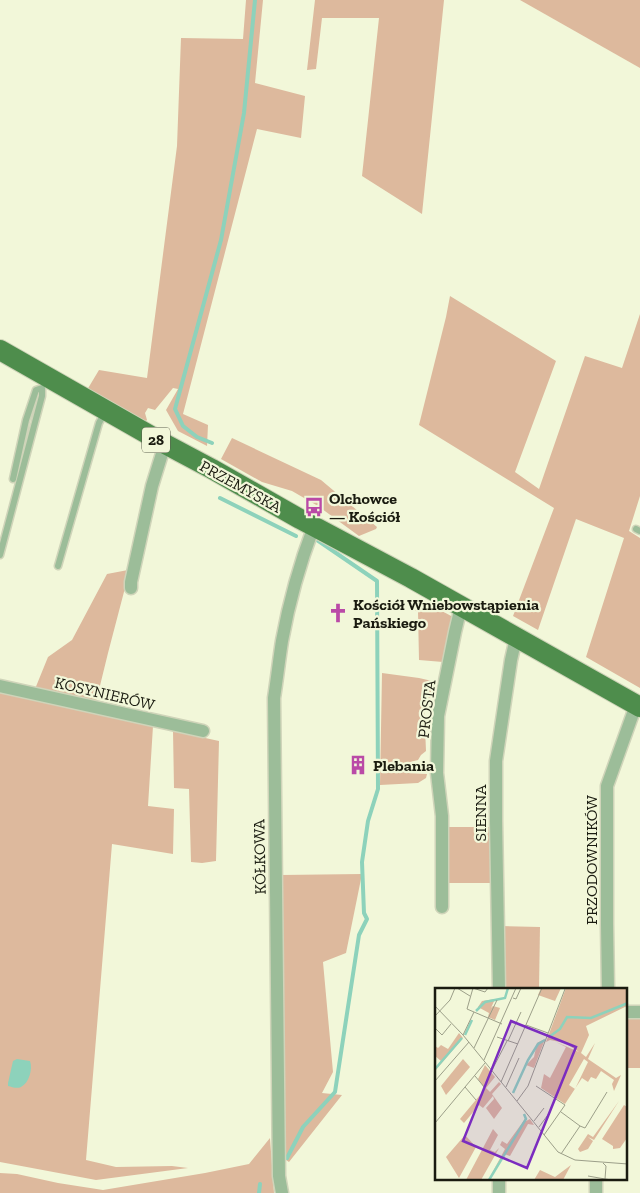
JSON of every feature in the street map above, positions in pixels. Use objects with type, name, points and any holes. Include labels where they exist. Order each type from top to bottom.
[{"type":"main road","name":"PRZEMYSKA","points":[[0,350],[45,382],[106,411],[300,519],[411,578],[638,706]]},
{"type":"street","points":[[131,588],[146,512],[165,444]]},
{"type":"street","name":"KÓŁKOWA","points":[[282,1193],[279,1176],[278,1138],[274,698],[282,641],[294,590],[314,526]]},
{"type":"street","name":"PROSTA","points":[[442,907],[442,816],[437,772],[438,716],[461,607]]},
{"type":"street","name":"SIENNA","points":[[499,988],[496,761],[516,638]]},
{"type":"street","name":"KOSYNIERÓW","points":[[0,686],[203,731]]},
{"type":"street","name":"PRZODOWNIKÓW","points":[[608,988],[607,786],[638,706]]},
{"type":"street","points":[[499,1180],[499,1193]]},
{"type":"street","points":[[596,1180],[596,1193]]},
{"type":"lane","points":[[13,479],[26,420],[36,390],[45,382]]},
{"type":"lane","points":[[0,555],[45,382]]},
{"type":"lane","points":[[58,566],[99,422],[106,411]]},
{"type":"shaded area","points":[[246,0],[263,0],[255,83],[305,96],[301,138],[257,129],[183,414],[208,425],[207,446],[178,431],[166,410],[178,389],[173,388],[155,410],[148,408],[145,413],[147,420],[145,422],[87,390],[99,370],[147,378],[177,146],[181,38],[243,39]]},
{"type":"shaded area","points":[[315,0],[444,0],[422,214],[362,176],[379,18],[322,18],[316,69],[307,70]]},
{"type":"shaded area","points":[[520,0],[640,0],[640,68]]},
{"type":"shaded area","points":[[450,296],[556,361],[515,472],[539,489],[585,356],[622,368],[640,314],[640,496],[629,531],[640,538],[640,688],[586,657],[624,538],[576,519],[538,630],[513,616],[554,508],[419,425]]},
{"type":"shaded area","points":[[232,438],[321,480],[377,527],[376,529],[359,536],[318,506],[292,491],[262,482],[221,459]]},
{"type":"shaded area","points":[[128,570],[96,702],[35,689],[48,657],[72,640],[107,574]]},
{"type":"shaded area","points":[[415,602],[440,610],[453,617],[443,662],[419,660],[418,612],[411,608]]},
{"type":"shaded area","points":[[382,673],[432,681],[430,701],[424,704],[426,751],[418,760],[410,762],[411,773],[427,774],[426,778],[418,783],[380,785]]},
{"type":"shaded area","points":[[0,692],[153,726],[148,806],[174,809],[173,854],[112,844],[86,1160],[116,1167],[172,1166],[188,1168],[96,1180],[0,1162]]},
{"type":"shaded area","points":[[173,731],[219,741],[216,861],[191,862],[189,789],[174,788]]},
{"type":"shaded area","points":[[447,827],[492,827],[493,883],[448,883]]},
{"type":"shaded area","points":[[362,874],[346,953],[323,962],[333,1072],[322,1093],[342,1095],[289,1162],[283,1158],[281,875]]},
{"type":"shaded area","points":[[501,926],[540,927],[539,988],[503,988]]},
{"type":"shaded area","points":[[640,1017],[640,1068],[628,1068],[628,1018]]},
{"type":"shaded area","points":[[270,1138],[274,1193],[0,1193],[0,1173],[17,1174],[103,1190],[205,1173],[249,1164]]},
{"type":"water","points":[[17,1059],[30,1061],[31,1068],[30,1076],[24,1085],[14,1088],[8,1086],[8,1083],[13,1061]]},
{"type":"waterway","points":[[212,443],[197,437],[183,426],[175,409],[221,240],[244,113],[255,0]]},
{"type":"waterway","points":[[220,498],[296,536]]},
{"type":"waterway","points":[[287,1158],[303,1127],[335,1092],[359,935],[367,919],[364,913],[362,862],[368,821],[378,789],[377,581],[317,540]]},
{"type":"waterway","points":[[259,1193],[260,1184]]},
{"type":"place","name":"Olchowce — Kościół","points":[[314,507]]},
{"type":"place","name":"Kościół Wniebowstąpienia Pańskiego","points":[[338,613]]},
{"type":"place","name":"Plebania","points":[[358,765]]}]
